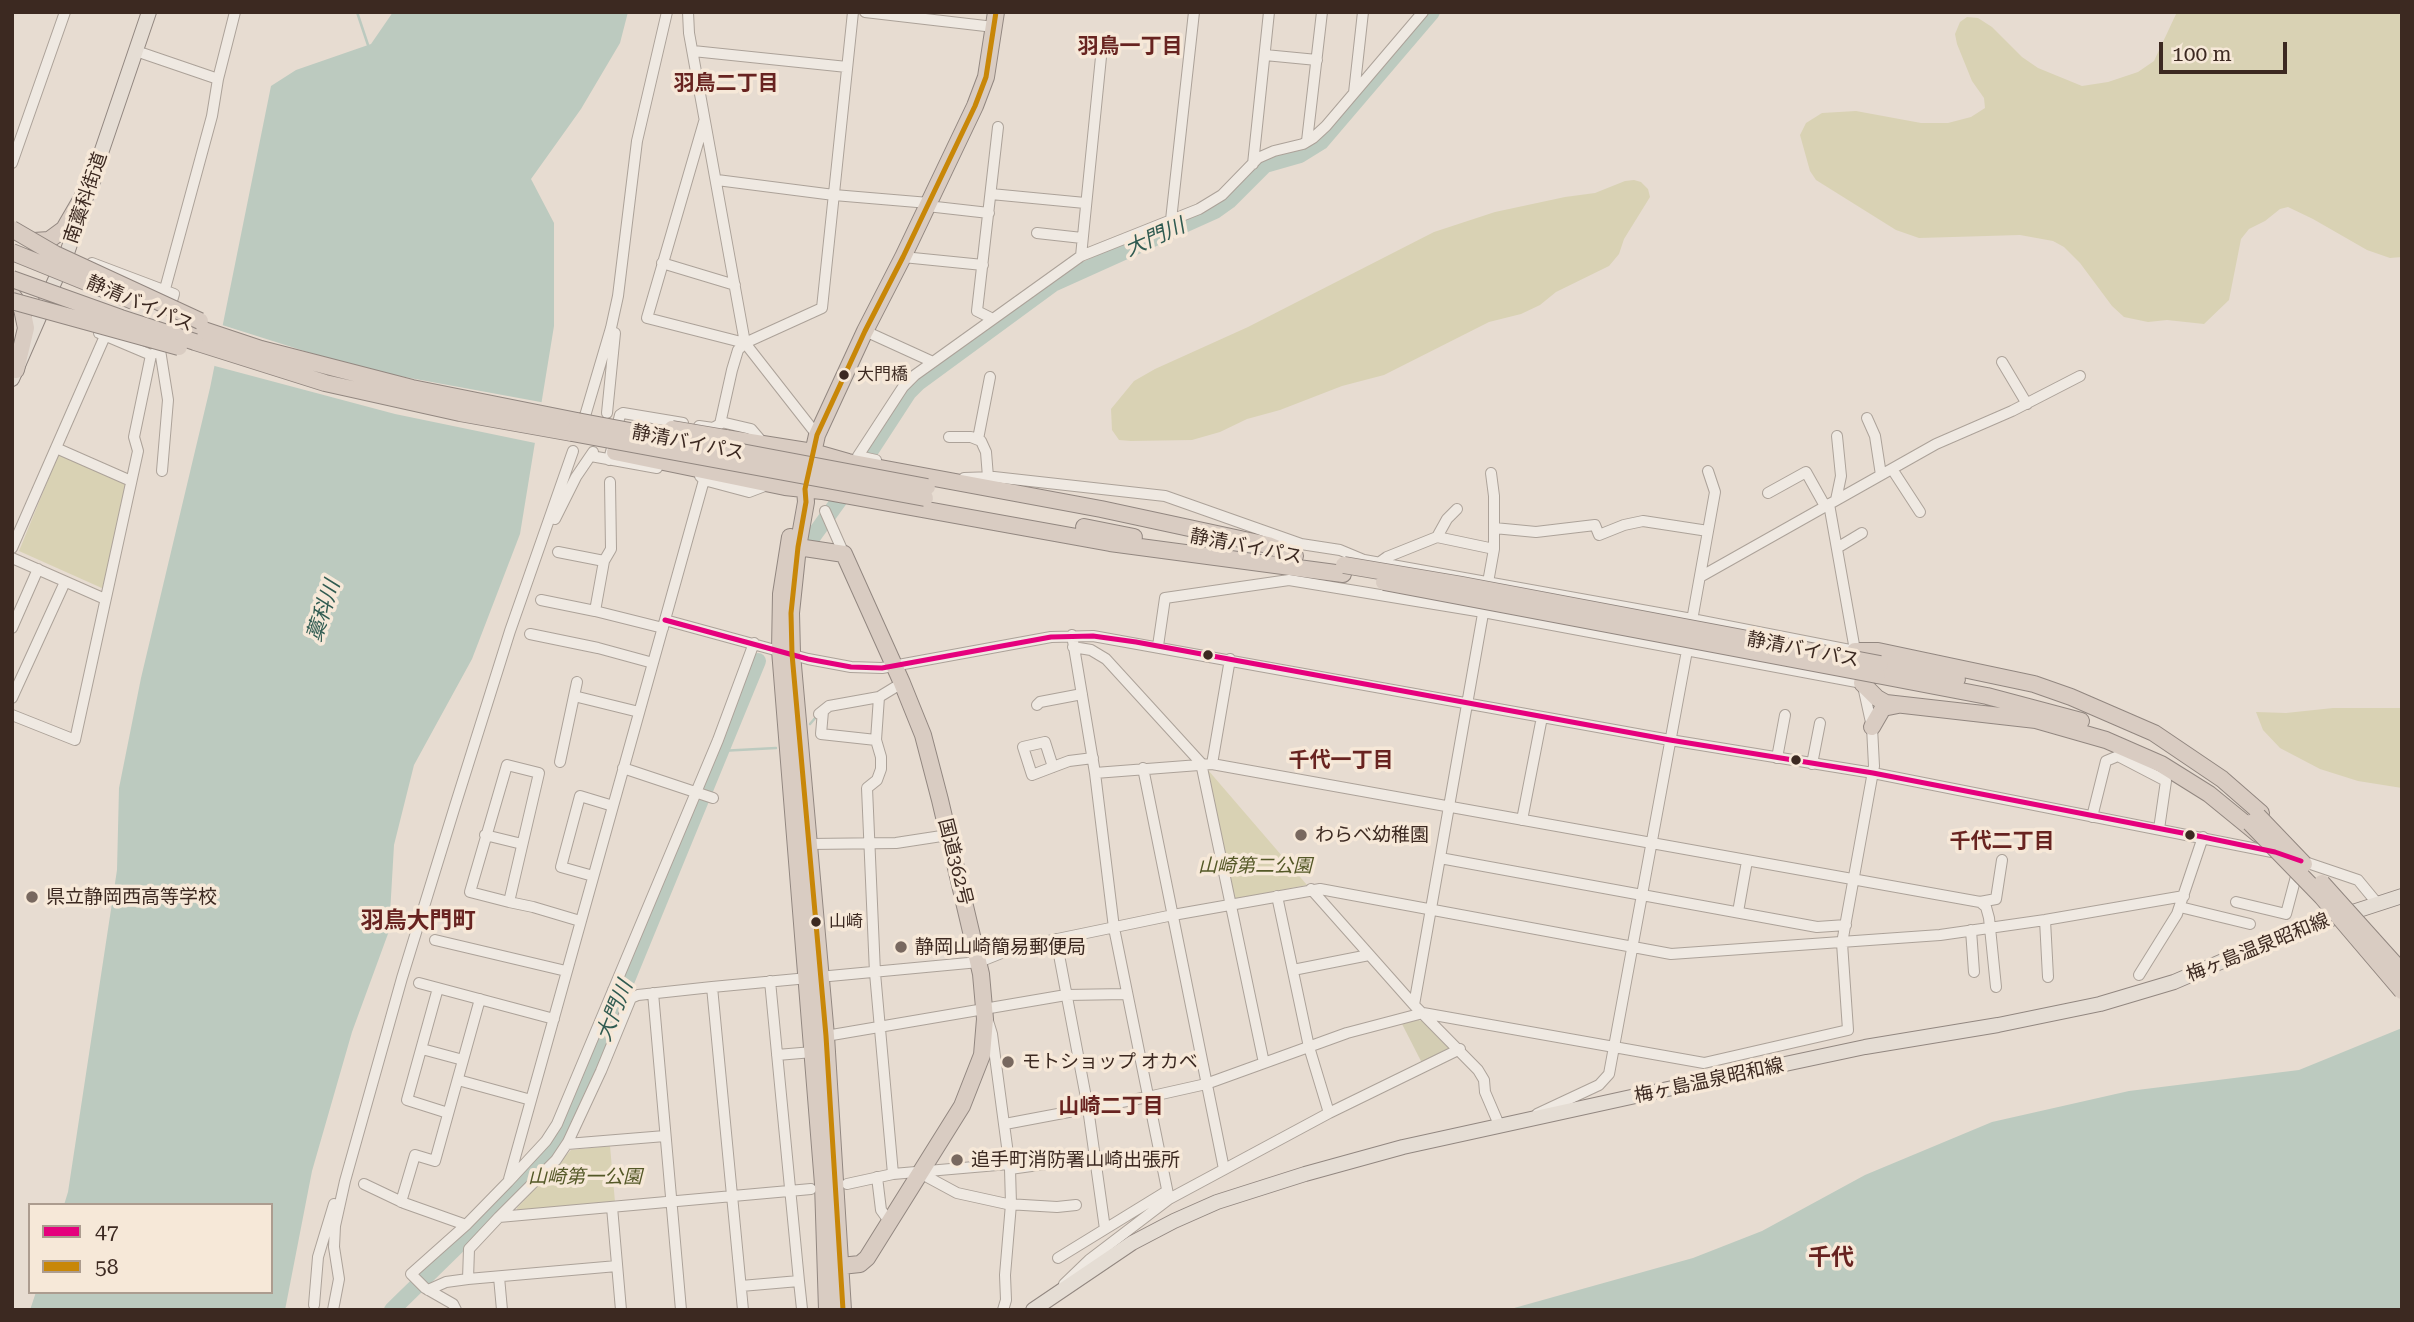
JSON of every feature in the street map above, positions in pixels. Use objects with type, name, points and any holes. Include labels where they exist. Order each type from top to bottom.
[{"type":"highway","points":[[827,1310],[823,1184],[813,1052],[814,977],[809,845],[786,652],[806,502],[805,489],[817,435],[975,106],[986,77],[995,20]]},
{"type":"highway","points":[[34,241],[49,240],[64,229],[93,179]]},
{"type":"highway","points":[[12,231],[67,253]]},
{"type":"highway","points":[[12,231],[283,362]]},
{"type":"highway","name":"静清バイパス","points":[[12,252],[283,362]]},
{"type":"highway","name":"静清バイパス","points":[[12,279],[121,318],[283,362],[412,387],[464,405],[727,451],[926,493],[1344,570],[1462,585],[1873,674],[2022,692],[2103,719],[2170,751],[2226,788],[2254,819],[2268,842],[2322,897],[2402,991]]},
{"type":"highway","points":[[14,302],[115,331],[283,362]]},
{"type":"highway","points":[[14,302],[45,307]]},
{"type":"highway","points":[[14,302],[26,328],[14,374]]},
{"type":"highway","points":[[464,405],[595,415],[813,452],[848,462],[1101,509],[1242,539],[1268,545],[1295,556]]},
{"type":"highway","points":[[464,405],[569,442],[770,484],[1110,543],[1344,570]]},
{"type":"highway","points":[[805,489],[797,501],[781,594],[814,977],[826,1036],[843,1310]]},
{"type":"highway","name":"静清バイパス","points":[[926,493],[1295,556],[1344,570]]},
{"type":"highway","points":[[798,547],[844,554]]},
{"type":"highway","name":"国道362号","points":[[841,1266],[860,1264],[867,1258],[962,1106],[977,1073],[985,1039],[979,962],[923,735],[896,666],[844,554]]},
{"type":"highway","points":[[1855,651],[1878,651],[2035,684],[2154,733],[2222,779],[2254,819],[2313,873],[2402,972]]},
{"type":"highway","points":[[1873,674],[1881,701],[2036,720],[2106,740],[2161,764],[2254,819]]},
{"type":"highway","points":[[1872,727],[1883,708],[1898,705]]},
{"type":"main road","name":"南藁科街道","points":[[14,374],[67,253],[149,12]]},
{"type":"main road","name":"梅ヶ島温泉昭和線","points":[[1033,1310],[1132,1243],[1217,1202],[1403,1147],[1852,1050],[1998,1025],[2109,1002],[2175,982],[2288,933],[2402,897]]},
{"type":"street","points":[[12,163],[65,12]]},
{"type":"street","points":[[165,289],[212,116],[218,79],[235,12]]},
{"type":"street","points":[[607,413],[637,141],[667,12]]},
{"type":"street","points":[[688,12],[689,33],[745,343],[817,435]]},
{"type":"street","points":[[609,460],[620,415],[623,413],[709,428],[718,427],[738,349],[745,343],[822,308],[853,12]]},
{"type":"street","points":[[865,12],[995,20]]},
{"type":"street","points":[[1171,220],[1194,12]]},
{"type":"street","points":[[1253,164],[1269,12]]},
{"type":"street","points":[[1307,141],[1322,12]]},
{"type":"street","points":[[1354,93],[1363,12]]},
{"type":"street","points":[[1423,12],[1326,126],[1307,141],[1265,154],[1222,195],[1199,209],[1081,257],[915,375],[858,456],[967,478],[988,477],[1165,496],[1301,544],[1332,548],[1380,562],[1855,651]]},
{"type":"street","points":[[136,51],[218,79]]},
{"type":"street","points":[[693,51],[847,67]]},
{"type":"street","points":[[1265,55],[1317,60]]},
{"type":"street","points":[[1081,257],[1101,57]]},
{"type":"street","points":[[704,120],[647,318],[745,343]]},
{"type":"street","points":[[993,319],[977,311],[998,127]]},
{"type":"street","points":[[717,180],[989,213]]},
{"type":"street","points":[[991,194],[1085,203]]},
{"type":"street","points":[[1037,233],[1082,238]]},
{"type":"street","points":[[67,253],[155,288],[165,289],[174,294],[171,304]]},
{"type":"street","points":[[903,257],[983,265]]},
{"type":"street","points":[[662,263],[735,285]]},
{"type":"street","points":[[585,416],[618,296]]},
{"type":"street","points":[[45,307],[151,355]]},
{"type":"street","points":[[865,331],[933,362]]},
{"type":"street","points":[[12,548],[105,336]]},
{"type":"street","points":[[12,715],[75,740],[138,451],[134,437],[151,355],[160,350],[167,386],[167,426],[162,471]]},
{"type":"street","points":[[2002,362],[2027,404]]},
{"type":"street","points":[[1700,577],[1936,444],[2027,404],[2080,376]]},
{"type":"street","points":[[978,439],[990,377]]},
{"type":"street","points":[[1867,418],[1875,436],[1881,475]]},
{"type":"street","points":[[721,422],[751,429],[763,443]]},
{"type":"street","points":[[1005,1124],[1206,1084],[1347,1033],[1423,1013],[1704,1063],[1848,1030],[1842,943],[1873,773],[1873,674],[1855,651],[1836,548],[1830,504],[1841,475],[1837,436]]},
{"type":"street","points":[[949,437],[978,439],[985,447],[988,477]]},
{"type":"street","points":[[56,448],[131,481]]},
{"type":"street","points":[[333,1310],[339,1279],[334,1247],[335,1226],[342,1189],[432,879],[538,549],[573,451]]},
{"type":"street","points":[[538,549],[576,477],[592,454],[609,460],[701,476],[704,480],[750,492],[770,484]]},
{"type":"street","points":[[1892,469],[1920,512]]},
{"type":"street","points":[[1518,1123],[1605,1080],[1609,1074],[1715,492],[1708,471]]},
{"type":"street","points":[[1768,493],[1806,472],[1830,504]]},
{"type":"street","points":[[1414,1004],[1494,549],[1491,473]]},
{"type":"street","points":[[508,1182],[704,480]]},
{"type":"street","points":[[595,611],[604,561],[611,549],[610,482]]},
{"type":"street","points":[[1437,537],[1447,519],[1457,509]]},
{"type":"street","points":[[825,511],[844,554]]},
{"type":"street","points":[[1494,528],[1536,532],[1595,525],[1600,535],[1643,521],[1708,531]]},
{"type":"street","points":[[1836,548],[1862,533]]},
{"type":"street","points":[[1380,562],[1437,537],[1494,549]]},
{"type":"street","points":[[558,552],[604,561]]},
{"type":"street","points":[[12,558],[106,599]]},
{"type":"street","points":[[12,628],[38,569]]},
{"type":"street","points":[[1158,646],[1165,598],[1289,580],[1483,612],[1687,651],[1873,674]]},
{"type":"street","points":[[12,698],[65,582]]},
{"type":"street","points":[[541,600],[754,643],[851,667],[896,666],[1051,637],[1073,641],[1106,659],[1207,764]]},
{"type":"street","points":[[530,634],[653,663]]},
{"type":"street","points":[[1073,641],[1093,636],[1158,646],[1670,740],[1873,773],[2203,837],[2275,852],[2358,880],[2378,903]]},
{"type":"street","points":[[1073,641],[1096,772],[1114,928],[1168,1195]]},
{"type":"street","points":[[456,1310],[453,1304],[427,1289],[411,1274],[466,1225],[508,1182],[546,1141],[557,1124],[696,792],[754,643]]},
{"type":"street","points":[[1230,659],[1207,764],[1231,905],[1264,1063]]},
{"type":"street","points":[[560,762],[577,682]]},
{"type":"street","points":[[876,740],[821,734],[821,713],[829,706],[880,697],[902,682]]},
{"type":"street","points":[[1037,705],[1040,702],[1082,694]]},
{"type":"street","points":[[574,696],[639,712]]},
{"type":"street","points":[[880,697],[876,740],[881,769],[877,780],[867,788],[868,842],[875,973],[893,1174]]},
{"type":"street","points":[[1777,758],[1785,715]]},
{"type":"street","points":[[1522,820],[1542,717]]},
{"type":"street","points":[[1812,764],[1820,723]]},
{"type":"street","points":[[2092,817],[2106,761],[2118,756],[2165,781],[2159,829]]},
{"type":"street","points":[[1053,767],[1069,761],[1093,758]]},
{"type":"street","points":[[1096,772],[1207,764],[1980,902],[1996,899],[2002,860]]},
{"type":"street","points":[[509,902],[539,773],[507,765],[470,892],[580,921]]},
{"type":"street","points":[[623,768],[713,798]]},
{"type":"street","points":[[1143,768],[1224,1169]]},
{"type":"street","points":[[593,876],[561,867],[580,796],[613,806]]},
{"type":"street","points":[[485,835],[522,844]]},
{"type":"street","points":[[809,845],[896,843],[948,835]]},
{"type":"street","points":[[2139,975],[2168,931],[2182,902],[2203,837]]},
{"type":"street","points":[[1440,858],[1816,927],[1846,925]]},
{"type":"street","points":[[1738,912],[1747,861]]},
{"type":"street","points":[[2236,902],[2286,914],[2300,861]]},
{"type":"street","points":[[468,1279],[469,1250],[556,1160],[567,1144],[631,998],[638,995],[979,962],[1014,948],[1311,889],[1671,954],[1842,943],[1991,928],[2182,902],[2250,924]]},
{"type":"street","points":[[1311,889],[1368,955],[1478,1069],[1500,1127]]},
{"type":"street","points":[[1277,896],[1309,1047],[1329,1113]]},
{"type":"street","points":[[1980,902],[1986,907],[1991,928],[1996,987]]},
{"type":"street","points":[[2045,920],[2048,977]]},
{"type":"street","points":[[1971,930],[1974,972]]},
{"type":"street","points":[[1056,939],[1088,1108],[1105,1229]]},
{"type":"street","points":[[435,940],[566,971]]},
{"type":"street","points":[[1293,970],[1368,955]]},
{"type":"street","points":[[770,981],[802,1309]]},
{"type":"street","points":[[419,983],[554,1019]]},
{"type":"street","points":[[712,987],[743,1310]]},
{"type":"street","points":[[438,988],[407,1100],[449,1113]]},
{"type":"street","points":[[613,990],[631,998]]},
{"type":"street","points":[[653,993],[681,1310]]},
{"type":"street","points":[[826,1036],[1066,995],[1127,994]]},
{"type":"street","points":[[401,1202],[415,1155],[435,1161],[480,999]]},
{"type":"street","points":[[984,1008],[992,1034],[1010,1167],[1011,1203],[1005,1275],[1006,1300],[1003,1310]]},
{"type":"street","points":[[422,1049],[463,1060]]},
{"type":"street","points":[[1058,1258],[1168,1195],[1460,1049]]},
{"type":"street","points":[[777,1055],[813,1052]]},
{"type":"street","points":[[458,1080],[531,1100]]},
{"type":"street","points":[[567,1144],[665,1136]]},
{"type":"street","points":[[848,1184],[893,1174],[1010,1167],[1095,1157]]},
{"type":"street","points":[[921,1172],[957,1193],[1011,1203],[1057,1207],[1076,1205]]},
{"type":"street","points":[[877,1177],[881,1210],[889,1221]]},
{"type":"street","points":[[364,1184],[401,1202],[466,1225]]},
{"type":"street","points":[[314,1305],[318,1257],[333,1205],[342,1189]]},
{"type":"street","points":[[499,1217],[811,1189]]},
{"type":"street","points":[[1051,1298],[1089,1260],[1168,1195]]},
{"type":"street","points":[[612,1207],[621,1310]]},
{"type":"street","points":[[427,1289],[446,1282],[468,1279],[617,1266]]},
{"type":"street","points":[[499,1276],[502,1310]]},
{"type":"street","points":[[741,1286],[799,1281]]},
{"type":"green space","points":[[2177,12],[2402,12],[2402,257],[2390,258],[2367,250],[2288,207],[2280,209],[2249,229],[2241,239],[2229,300],[2204,324],[2167,320],[2148,322],[2124,317],[2112,306],[2080,263],[2064,247],[2053,241],[2020,235],[1919,238],[1896,230],[1816,180],[1810,171],[1800,135],[1806,123],[1822,113],[1856,111],[1921,123],[1948,123],[1971,117],[1985,108],[1984,98],[1972,81],[1955,34],[1960,22],[1967,17],[1978,18],[1992,27],[2022,57],[2038,68],[2082,86],[2108,82],[2138,72],[2154,61]]},
{"type":"green space","points":[[1634,180],[1641,182],[1648,189],[1650,197],[1624,239],[1619,254],[1609,266],[1556,292],[1540,305],[1521,314],[1489,322],[1384,375],[1342,386],[1280,410],[1247,419],[1220,432],[1192,440],[1131,441],[1119,440],[1112,430],[1111,409],[1134,381],[1248,327],[1434,232],[1495,212],[1595,193]]},
{"type":"green space","points":[[59,453],[127,484],[104,589],[19,551]]},
{"type":"green space","points":[[2333,708],[2402,708],[2402,788],[2358,781],[2320,769],[2280,748],[2263,730],[2256,712],[2286,713]]},
{"type":"green space","name":"山崎第二公園","points":[[1208,770],[1307,885],[1234,899]]},
{"type":"green space","name":"山崎第一公園","points":[[610,1146],[615,1202],[517,1212],[517,1208],[571,1150]]},
{"type":"shaded area","points":[[1418,1020],[1452,1050],[1423,1065],[1402,1024]]},
{"type":"water","name":"藁科川","points":[[393,12],[628,12],[620,43],[581,109],[531,179],[554,223],[554,326],[520,534],[472,659],[414,765],[394,845],[389,931],[352,1032],[312,1171],[285,1310],[30,1310],[35,1294],[273,1294],[273,1203],[65,1203],[117,870],[119,788],[141,678],[210,388],[271,86],[296,70],[371,44]]},
{"type":"water","points":[[2402,1028],[2402,1310],[1507,1310],[1693,1258],[1762,1231],[1865,1175],[1992,1122],[2129,1091],[2299,1070]]},
{"type":"pier","points":[[219,324],[361,369],[546,403],[540,444],[395,414],[211,365]]},
{"type":"waterway","points":[[357,12],[368,45]]},
{"type":"waterway","name":"大門川","points":[[868,455],[909,392],[918,383],[1053,284],[1215,211],[1229,201],[1265,165],[1300,155],[1321,142],[1432,12]]},
{"type":"waterway","name":"大門川","points":[[812,538],[840,499]]},
{"type":"waterway","name":"大門川","points":[[392,1310],[485,1219],[548,1153],[565,1131],[758,661]]},
{"type":"waterway","points":[[810,724],[816,717]]},
{"type":"waterway","points":[[720,751],[776,748]]},
{"type":"transit line","name":"58","points":[[843,1310],[826,1036],[792,654],[791,613],[798,547],[806,502],[805,489],[817,435],[975,106],[986,77],[996,12]]},
{"type":"transit line","name":"47","points":[[665,620],[808,659],[851,667],[882,668],[1051,637],[1093,636],[1136,642],[1670,740],[1873,773],[2203,837],[2275,852],[2301,861]]},
{"type":"place","name":"大門橋","points":[[844,375]]},
{"type":"place","name":"わらべ幼稚園","points":[[1301,835]]},
{"type":"place","name":"県立静岡西高等学校","points":[[32,897]]},
{"type":"place","name":"山崎","points":[[816,922]]},
{"type":"place","name":"静岡山崎簡易郵便局","points":[[901,947]]},
{"type":"place","name":"モトショップ オカベ","points":[[1008,1062]]},
{"type":"place","name":"追手町消防署山崎出張所","points":[[957,1160]]},
{"type":"district","name":"羽鳥一丁目","points":[[1130,47]]},
{"type":"district","name":"羽鳥二丁目","points":[[726,84]]},
{"type":"district","name":"千代一丁目","points":[[1341,761]]},
{"type":"district","name":"千代二丁目","points":[[2002,842]]},
{"type":"district","name":"羽鳥大門町","points":[[418,921]]},
{"type":"district","name":"山崎二丁目","points":[[1111,1107]]},
{"type":"district","name":"千代","points":[[1831,1258]]}]
